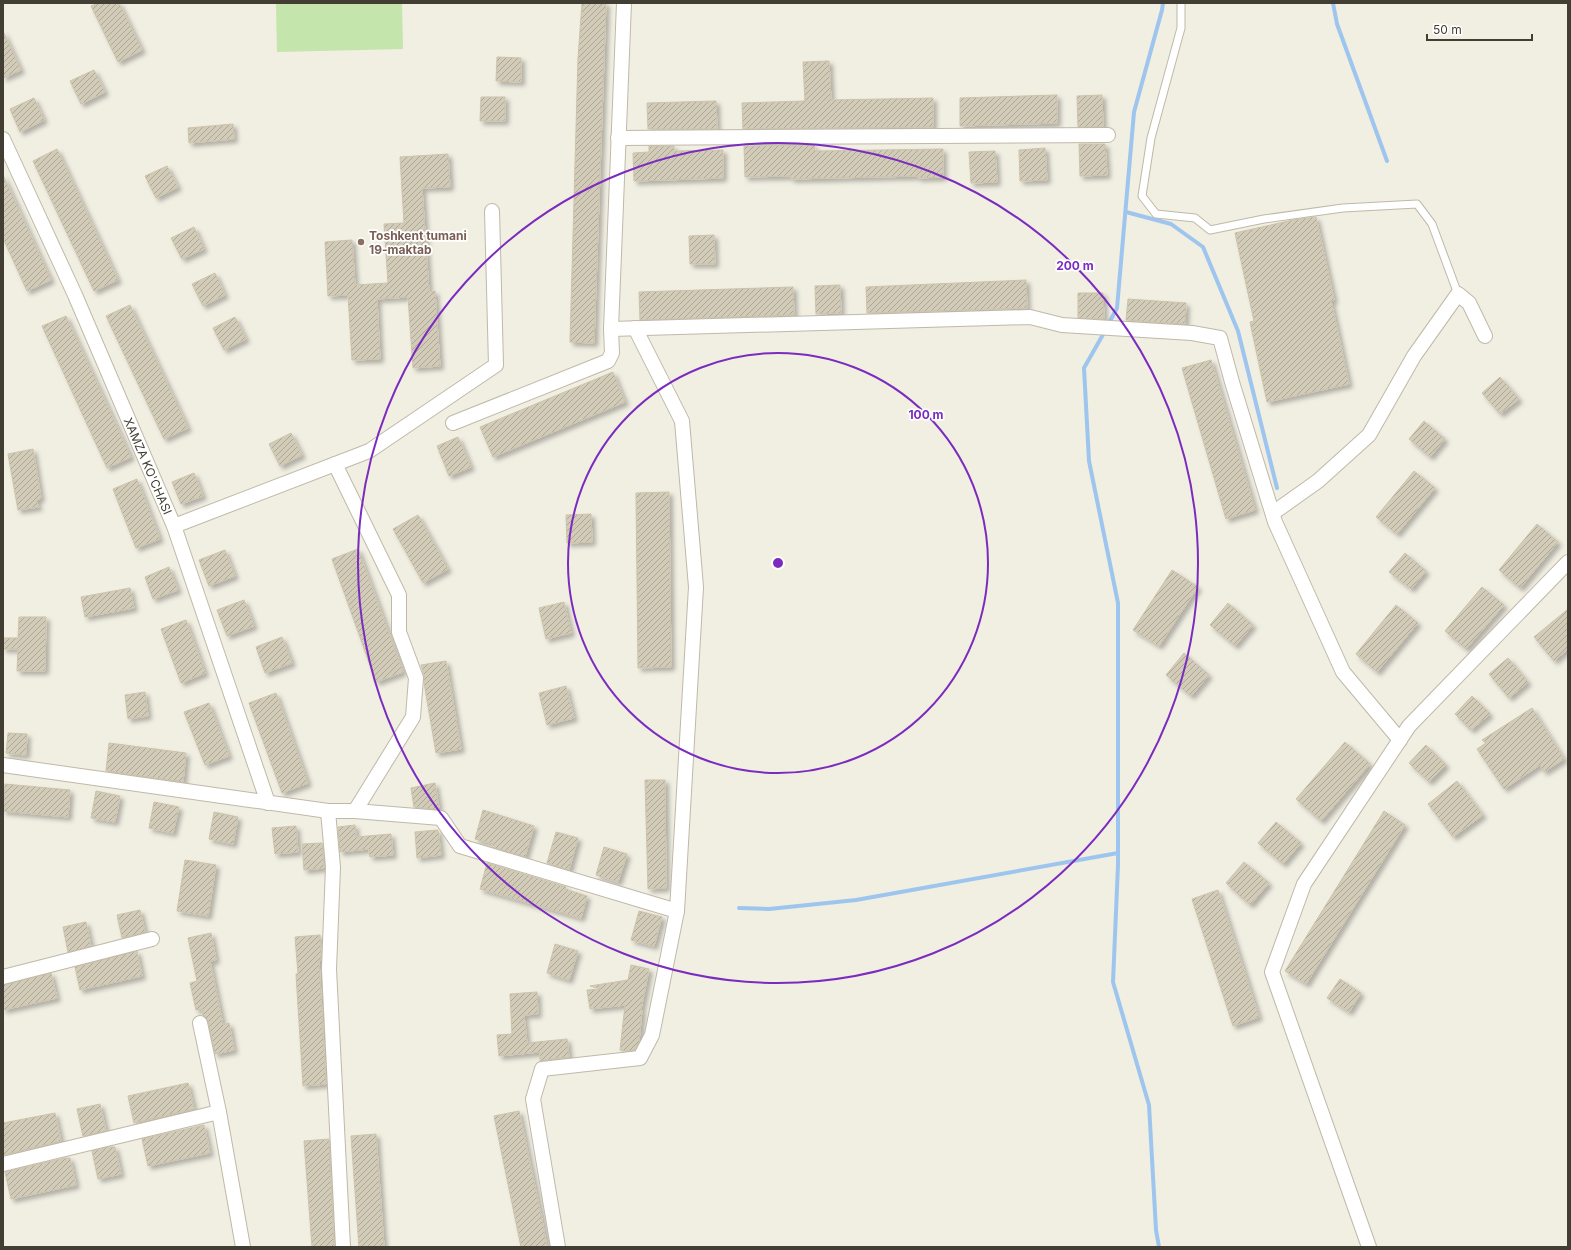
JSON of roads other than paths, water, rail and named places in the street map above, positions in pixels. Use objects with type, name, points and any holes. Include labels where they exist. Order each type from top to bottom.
[{"type":"street","points":[[453,424],[608,361],[612,353],[618,138],[624,3]]},
{"type":"street","points":[[618,138],[1108,135]]},
{"type":"street","name":"XAMZA KO'CHASI","points":[[3,139],[75,295],[174,526],[268,803]]},
{"type":"street","points":[[174,526],[369,451],[496,365],[492,211]]},
{"type":"street","points":[[1273,514],[1318,481],[1369,435],[1414,356],[1458,294],[1469,303],[1485,336]]},
{"type":"street","points":[[612,329],[1030,317],[1062,325],[1192,333],[1220,338],[1273,514],[1343,672],[1400,740]]},
{"type":"street","points":[[558,1247],[533,1099],[542,1069],[640,1058],[652,1036],[677,911],[696,587],[682,422],[635,328]]},
{"type":"street","points":[[335,464],[374,540],[399,595],[399,632],[416,678],[413,717],[355,812]]},
{"type":"street","points":[[1369,1247],[1272,972],[1304,884],[1409,726],[1568,562]]},
{"type":"street","points":[[3,765],[328,811],[441,818],[460,846],[677,911]]},
{"type":"street","points":[[328,811],[332,867],[329,969],[342,1247]]},
{"type":"street","points":[[3,977],[152,939]]},
{"type":"street","points":[[200,1023],[219,1112],[243,1247]]},
{"type":"street","points":[[3,1164],[219,1112]]},
{"type":"lane","points":[[1181,3],[1181,28],[1150,138],[1142,196],[1156,214],[1195,218],[1210,230],[1264,219],[1344,208],[1417,204],[1432,224],[1458,294]]},
{"type":"waterway","points":[[1108,325],[1117,308],[1134,112],[1163,3]]},
{"type":"waterway","points":[[1333,3],[1337,24],[1387,161]]},
{"type":"waterway","points":[[1126,212],[1171,224],[1203,247],[1238,331],[1277,488]]},
{"type":"waterway","points":[[1105,331],[1084,368],[1089,461],[1118,603],[1118,865],[1113,982],[1149,1105],[1156,1230],[1159,1247]]},
{"type":"waterway","points":[[739,908],[769,909],[856,900],[1118,853]]},
{"type":"place","name":"Toshkent tumani 19-maktab","points":[[361,242]]}]
